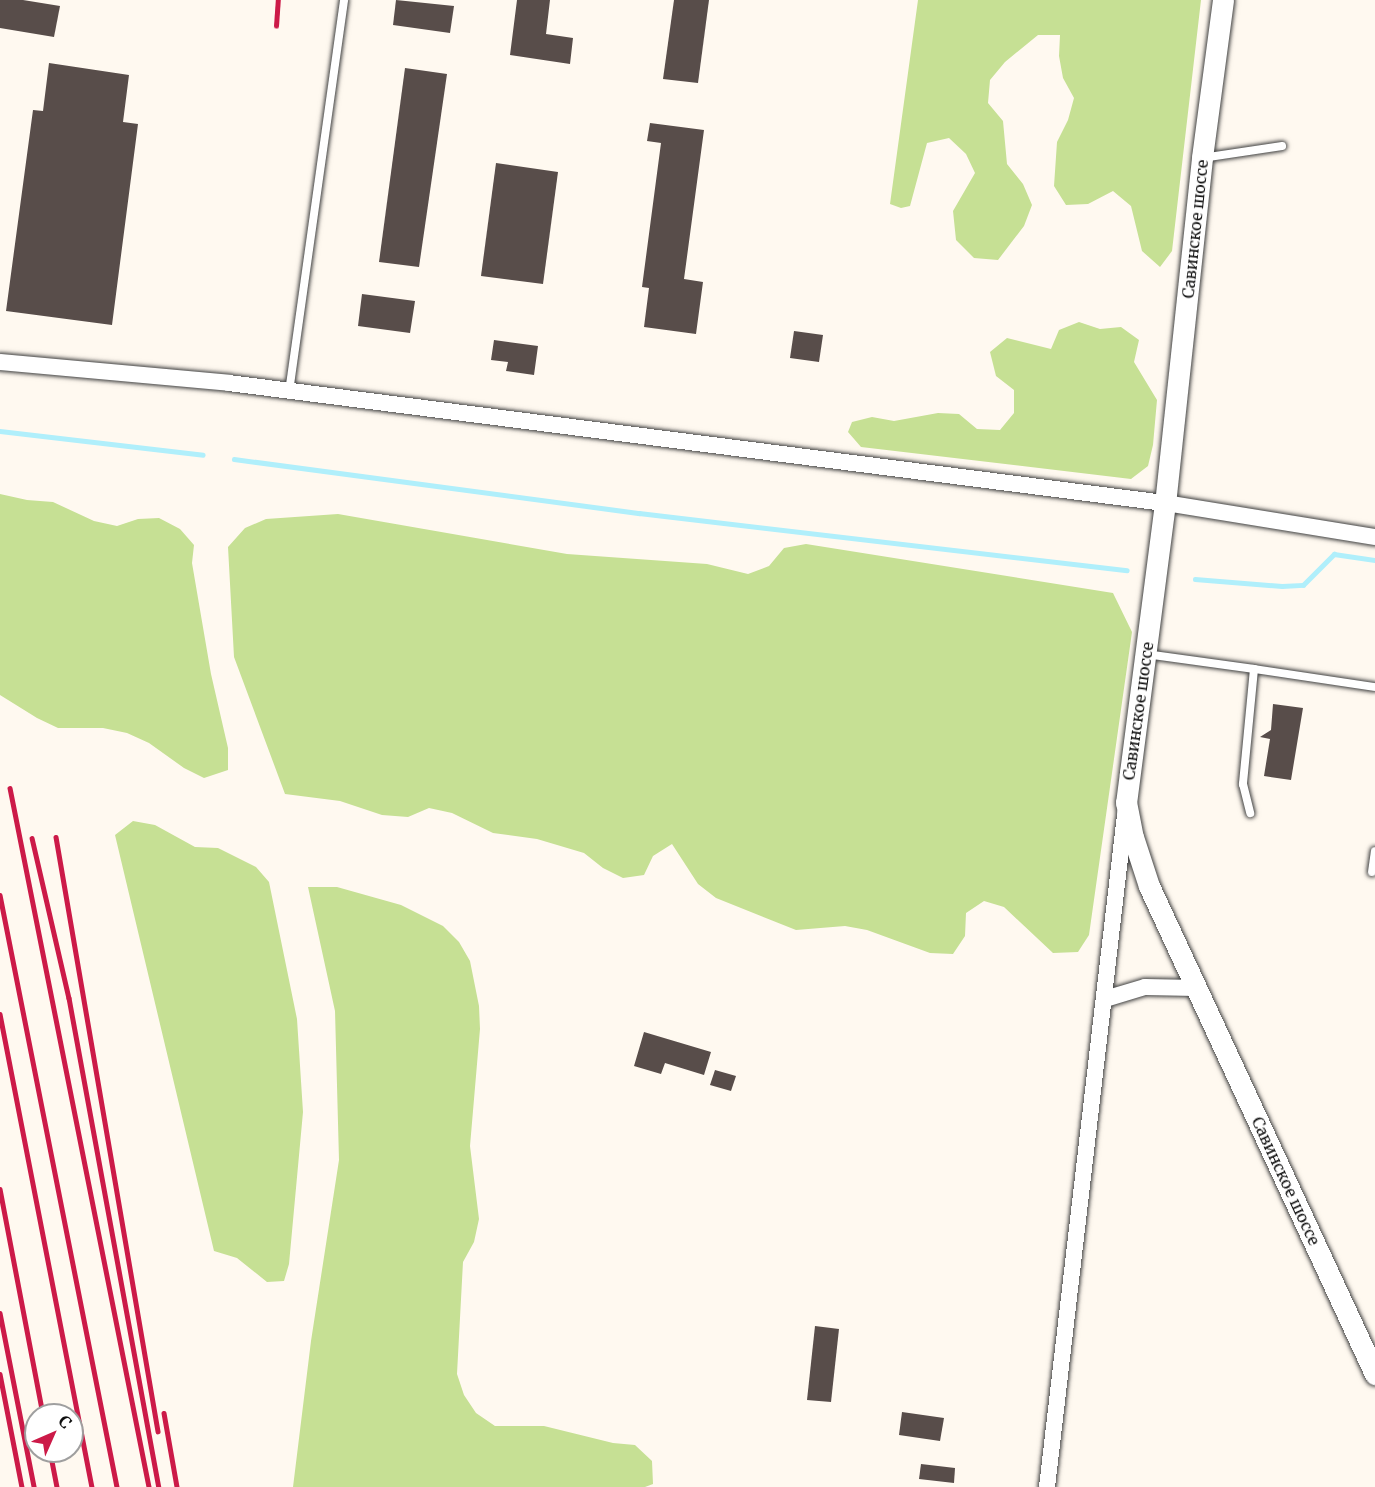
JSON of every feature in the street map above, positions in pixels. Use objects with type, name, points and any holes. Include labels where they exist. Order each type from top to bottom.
[{"type":"street","name":"Савинское шоссе","points":[[1223,0],[1202,158],[1165,503],[1126,802],[1133,837],[1149,886],[1375,1374]]},
{"type":"street","points":[[0,362],[228,383],[1165,503],[1375,537]]},
{"type":"street","points":[[1047,1487],[1126,802]]},
{"type":"street","points":[[1105,999],[1145,987],[1196,988]]},
{"type":"lane","points":[[289,392],[344,0]]},
{"type":"lane","points":[[1202,158],[1282,146]]},
{"type":"lane","points":[[1146,654],[1375,687]]},
{"type":"lane","points":[[1250,813],[1243,784],[1254,669]]},
{"type":"lane","points":[[1372,872],[1375,851]]},
{"type":"green space","points":[[918,0],[1201,0],[1172,251],[1160,267],[1142,251],[1131,206],[1113,191],[1088,204],[1066,205],[1054,186],[1057,142],[1068,120],[1074,98],[1063,78],[1059,56],[1060,35],[1038,35],[1005,62],[990,80],[988,103],[1003,121],[1007,164],[1023,184],[1032,205],[1024,226],[998,260],[974,258],[956,240],[953,211],[975,173],[966,154],[949,138],[927,143],[910,206],[901,208],[890,204]]},
{"type":"green space","points":[[1079,322],[1100,329],[1121,327],[1139,340],[1134,362],[1157,400],[1153,445],[1148,466],[1131,479],[861,447],[848,432],[852,422],[872,417],[894,421],[938,413],[959,414],[977,429],[1000,430],[1014,413],[1014,390],[996,376],[990,352],[1007,338],[1051,349],[1059,330]]},
{"type":"green space","points":[[0,494],[27,500],[53,502],[94,521],[117,526],[138,519],[159,518],[180,529],[194,545],[192,563],[211,674],[228,748],[228,770],[204,778],[184,768],[149,743],[127,733],[103,728],[58,728],[0,695]]},
{"type":"green space","points":[[338,514],[567,554],[707,564],[748,574],[769,566],[784,548],[806,544],[1113,593],[1132,632],[1089,935],[1078,952],[1053,953],[1004,907],[984,901],[966,913],[965,936],[953,954],[930,953],[867,930],[845,926],[796,930],[716,898],[698,884],[672,844],[653,856],[644,875],[623,878],[603,868],[584,853],[537,839],[493,833],[452,813],[429,808],[408,817],[382,815],[340,801],[285,794],[234,657],[228,547],[245,528],[266,519]]},
{"type":"green space","points":[[133,821],[155,825],[195,847],[218,848],[256,867],[269,882],[297,1019],[303,1112],[289,1264],[284,1281],[267,1282],[237,1258],[214,1251],[115,835]]},
{"type":"green space","points":[[308,887],[337,887],[401,905],[443,926],[459,942],[470,961],[479,1006],[480,1029],[470,1146],[479,1219],[474,1242],[463,1262],[457,1374],[464,1395],[476,1413],[495,1426],[544,1426],[613,1443],[635,1445],[652,1461],[653,1484],[645,1487],[293,1487],[311,1341],[339,1160],[335,1011]]},
{"type":"building","points":[[0,0],[23,0],[60,6],[54,37],[0,28]]},
{"type":"building","points":[[396,0],[454,6],[450,33],[393,25]]},
{"type":"building","points":[[517,0],[550,0],[546,34],[573,38],[570,64],[510,55]]},
{"type":"building","points":[[674,0],[709,0],[698,83],[663,79]]},
{"type":"building","points":[[49,63],[129,75],[123,122],[138,124],[112,325],[6,311],[33,110],[43,111]]},
{"type":"building","points":[[405,68],[447,74],[419,267],[379,262]]},
{"type":"building","points":[[650,123],[704,130],[684,279],[703,282],[696,334],[644,327],[649,288],[642,287],[661,143],[647,141]]},
{"type":"building","points":[[496,163],[558,172],[543,284],[481,276]]},
{"type":"building","points":[[362,294],[415,301],[410,333],[358,326]]},
{"type":"building","points":[[794,331],[823,335],[819,362],[790,358]]},
{"type":"building","points":[[494,340],[538,346],[534,375],[506,371],[508,362],[491,360]]},
{"type":"building","points":[[1273,704],[1303,708],[1291,780],[1264,776],[1270,739],[1260,737],[1271,730]]},
{"type":"building","points":[[644,1032],[711,1052],[704,1075],[665,1063],[661,1074],[634,1066]]},
{"type":"building","points":[[715,1070],[736,1076],[731,1091],[710,1085]]},
{"type":"building","points":[[815,1326],[839,1329],[831,1402],[807,1400]]},
{"type":"building","points":[[902,1412],[944,1418],[940,1441],[899,1435]]},
{"type":"building","points":[[921,1464],[955,1468],[954,1483],[919,1479]]},
{"type":"waterway","points":[[0,431],[203,455]]},
{"type":"waterway","points":[[234,459],[639,513],[1127,570]]},
{"type":"waterway","points":[[1195,579],[1282,586],[1303,585],[1334,554],[1375,560]]},
{"type":"railway","points":[[276,26],[278,0]]},
{"type":"railway","points":[[10,788],[149,1487]]},
{"type":"railway","points":[[56,837],[158,1431]]},
{"type":"railway","points":[[32,838],[69,998],[159,1487]]},
{"type":"railway","points":[[0,895],[117,1487]]},
{"type":"railway","points":[[0,1014],[92,1487]]},
{"type":"railway","points":[[0,1189],[41,1403]]},
{"type":"railway","points":[[0,1313],[34,1487]]},
{"type":"railway","points":[[0,1374],[22,1487]]},
{"type":"railway","points":[[164,1413],[177,1487]]},
{"type":"railway","points":[[52,1463],[57,1487]]}]
